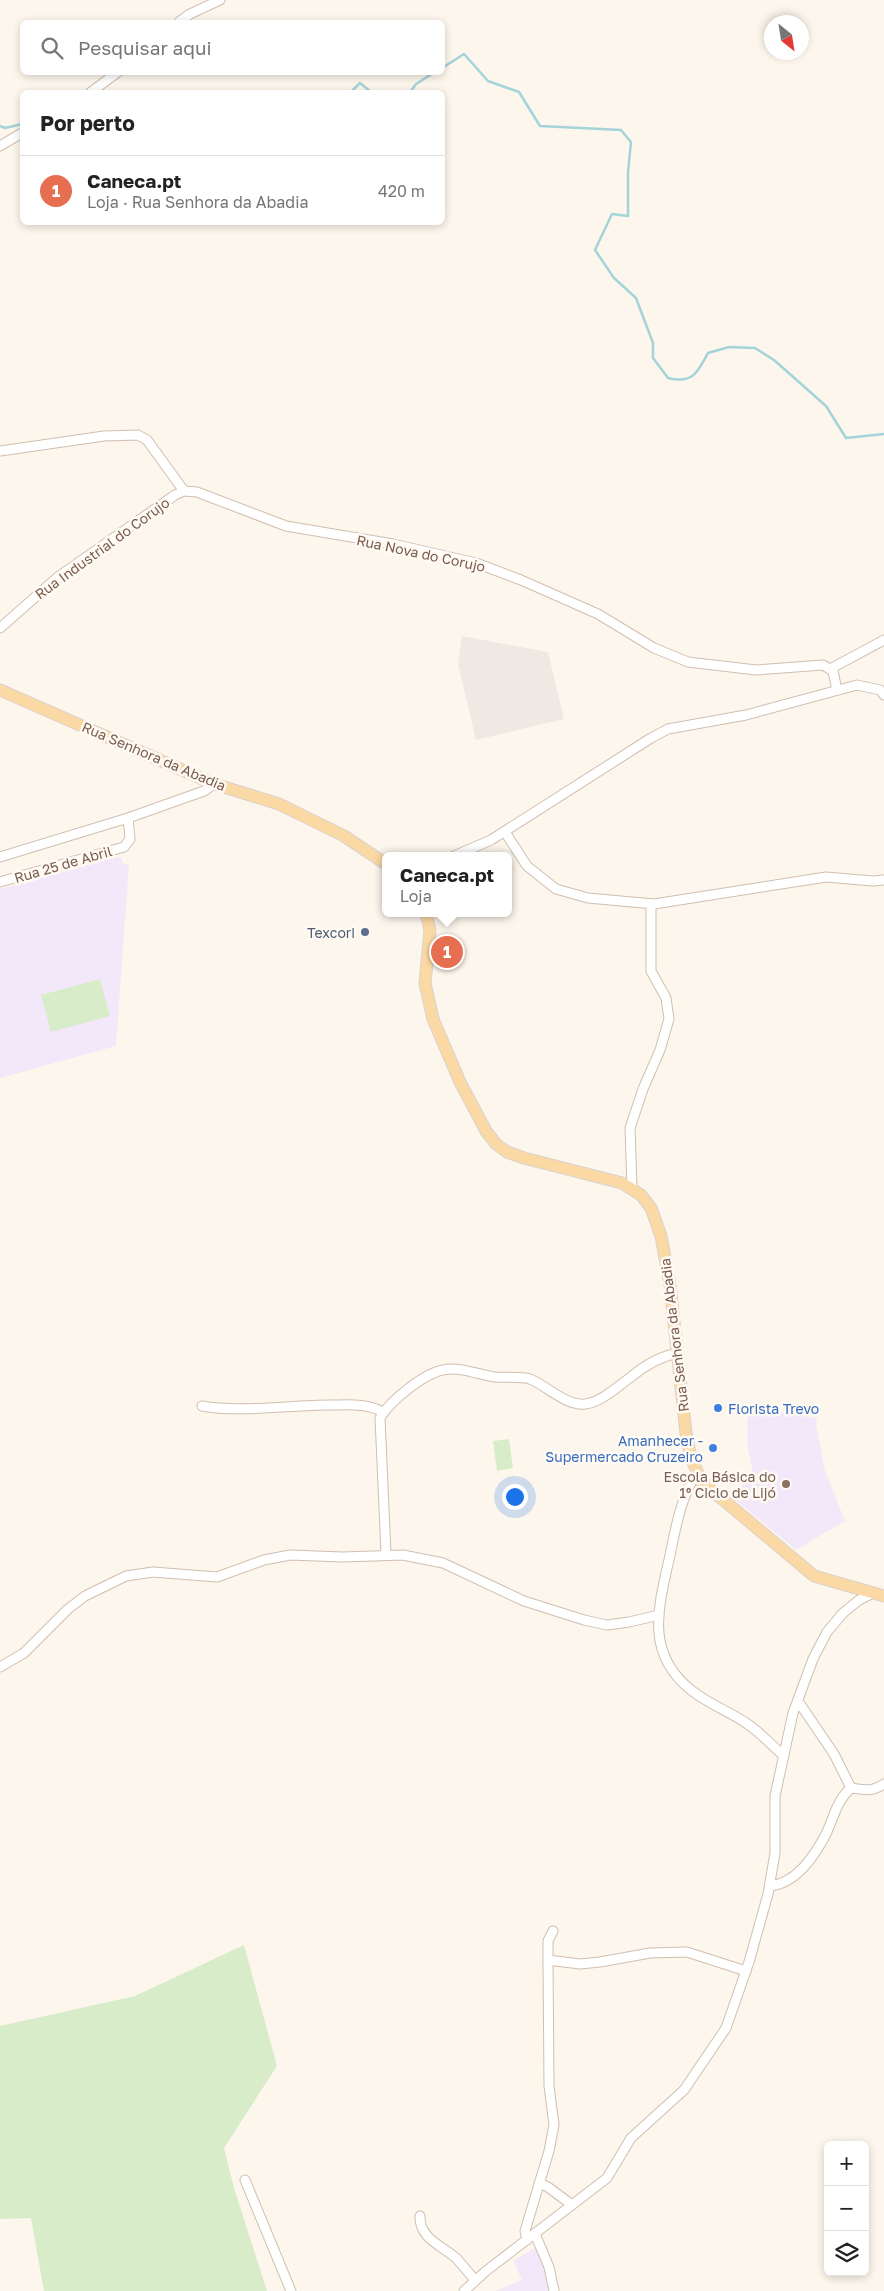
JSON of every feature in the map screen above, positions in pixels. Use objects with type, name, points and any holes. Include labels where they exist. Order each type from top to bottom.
[{"type":"main road","name":"Rua Senhora da Abadia","points":[[0,690],[214,784],[279,804],[344,836],[382,861]]},
{"type":"main road","name":"Rua Senhora da Abadia","points":[[427,917],[430,930],[426,983],[431,1011],[444,1046],[486,1131],[496,1144],[516,1155],[610,1180],[632,1188],[641,1195],[651,1208],[661,1236],[670,1284],[686,1433],[696,1473],[702,1482],[804,1570],[814,1576],[878,1594]]},
{"type":"street","points":[[182,20],[220,0]]},
{"type":"street","points":[[94,90],[114,75]]},
{"type":"street","points":[[0,146],[20,134]]},
{"type":"street","points":[[0,451],[104,436],[138,435],[147,440],[184,491]]},
{"type":"street","name":"Rua Industrial do Corujo","points":[[0,628],[58,577],[175,495],[184,491]]},
{"type":"street","name":"Rua Nova do Corujo","points":[[184,491],[197,492],[286,526],[393,544],[476,562],[598,614],[654,648],[688,662],[756,670],[823,665],[830,669]]},
{"type":"street","points":[[837,690],[833,671],[830,669],[884,640]]},
{"type":"street","points":[[465,852],[505,832],[659,733],[681,726],[746,715],[857,685],[880,690],[884,695]]},
{"type":"street","name":"Rua 25 de Abril","points":[[0,857],[128,818],[204,791],[214,784]]},
{"type":"street","name":"Rua 25 de Abril","points":[[0,882],[124,847],[130,839],[128,818]]},
{"type":"street","points":[[505,832],[527,866],[556,889],[588,898],[651,904],[826,878],[884,880]]},
{"type":"street","points":[[632,1188],[630,1128],[643,1089],[660,1050],[669,1019],[666,998],[651,971],[651,904]]},
{"type":"street","points":[[386,1554],[380,1418],[388,1405],[429,1375],[443,1369],[467,1371],[494,1377],[528,1379],[571,1402],[585,1404],[608,1394],[633,1375],[667,1355],[678,1353]]},
{"type":"street","points":[[202,1406],[263,1408],[354,1405],[371,1406],[383,1412]]},
{"type":"street","points":[[696,1473],[691,1481],[682,1508],[662,1590],[659,1615],[660,1648],[670,1670],[691,1690],[749,1725],[784,1756]]},
{"type":"street","points":[[0,1667],[24,1653],[68,1609],[85,1596],[126,1576],[153,1572],[217,1577],[264,1560],[290,1555],[343,1557],[386,1554],[403,1555],[443,1563],[524,1601],[584,1620],[607,1624],[629,1622],[659,1615]]},
{"type":"street","points":[[464,2291],[475,2280],[607,2178],[631,2138],[684,2090],[726,2028],[746,1971],[770,1886],[775,1853],[775,1796],[798,1701],[813,1659],[827,1632],[843,1613],[859,1600],[878,1594]]},
{"type":"street","points":[[798,1701],[834,1754],[850,1788]]},
{"type":"street","points":[[850,1788],[866,1791],[877,1789],[884,1784]]},
{"type":"street","points":[[770,1886],[780,1885],[802,1870],[826,1835],[842,1796],[850,1788]]},
{"type":"street","points":[[553,1931],[548,1941],[548,1960],[550,2086],[554,2125],[549,2151],[526,2231],[549,2267],[554,2291]]},
{"type":"street","points":[[548,1960],[580,1964],[650,1952],[687,1952],[746,1971]]},
{"type":"street","points":[[246,2180],[291,2291]]},
{"type":"street","points":[[539,2184],[548,2187],[572,2205]]},
{"type":"street","points":[[420,2216],[423,2231],[442,2250],[458,2261],[475,2280]]},
{"type":"shaded area","points":[[462,636],[548,652],[564,719],[476,740],[458,664]]},
{"type":"shaded area","points":[[117,857],[122,858],[122,863],[129,865],[116,1046],[0,1078],[0,889]]},
{"type":"shaded area","name":"Escola Básica do 1º Ciclo de Lijó","points":[[748,1407],[817,1418],[816,1425],[825,1471],[845,1521],[796,1550],[731,1496],[753,1473],[747,1444]]},
{"type":"shaded area","points":[[536,2248],[546,2268],[552,2291],[495,2291],[522,2280],[513,2260]]},
{"type":"green space","points":[[100,979],[110,1016],[51,1032],[41,995]]},
{"type":"green space","points":[[509,1439],[513,1468],[497,1471],[493,1441]]},
{"type":"green space","points":[[244,1945],[277,2066],[224,2148],[234,2188],[267,2291],[44,2291],[31,2218],[0,2219],[0,2026],[135,1996]]},
{"type":"waterway","points":[[445,66],[464,54],[488,81],[519,92],[540,126],[621,130],[631,142],[628,172],[628,216],[612,214],[595,250],[614,278],[636,298],[653,343],[653,358],[668,378],[689,378],[701,366],[708,353],[729,347],[755,348],[774,360],[826,406],[846,438],[884,434]]},
{"type":"waterway","points":[[412,90],[416,84],[430,75]]},
{"type":"waterway","points":[[353,90],[360,83],[369,90]]},
{"type":"waterway","points":[[0,126],[5,128],[20,124]]},
{"type":"place","name":"Texcori","points":[[365,932]]},
{"type":"place","name":"Caneca.pt","points":[[447,952]]},
{"type":"place","name":"Florista Trevo","points":[[718,1408]]},
{"type":"place","name":"Amanhecer - Supermercado Cruzeiro","points":[[713,1448]]},
{"type":"place","name":"Escola Básica do 1º Ciclo de Lijó","points":[[786,1484]]}]
